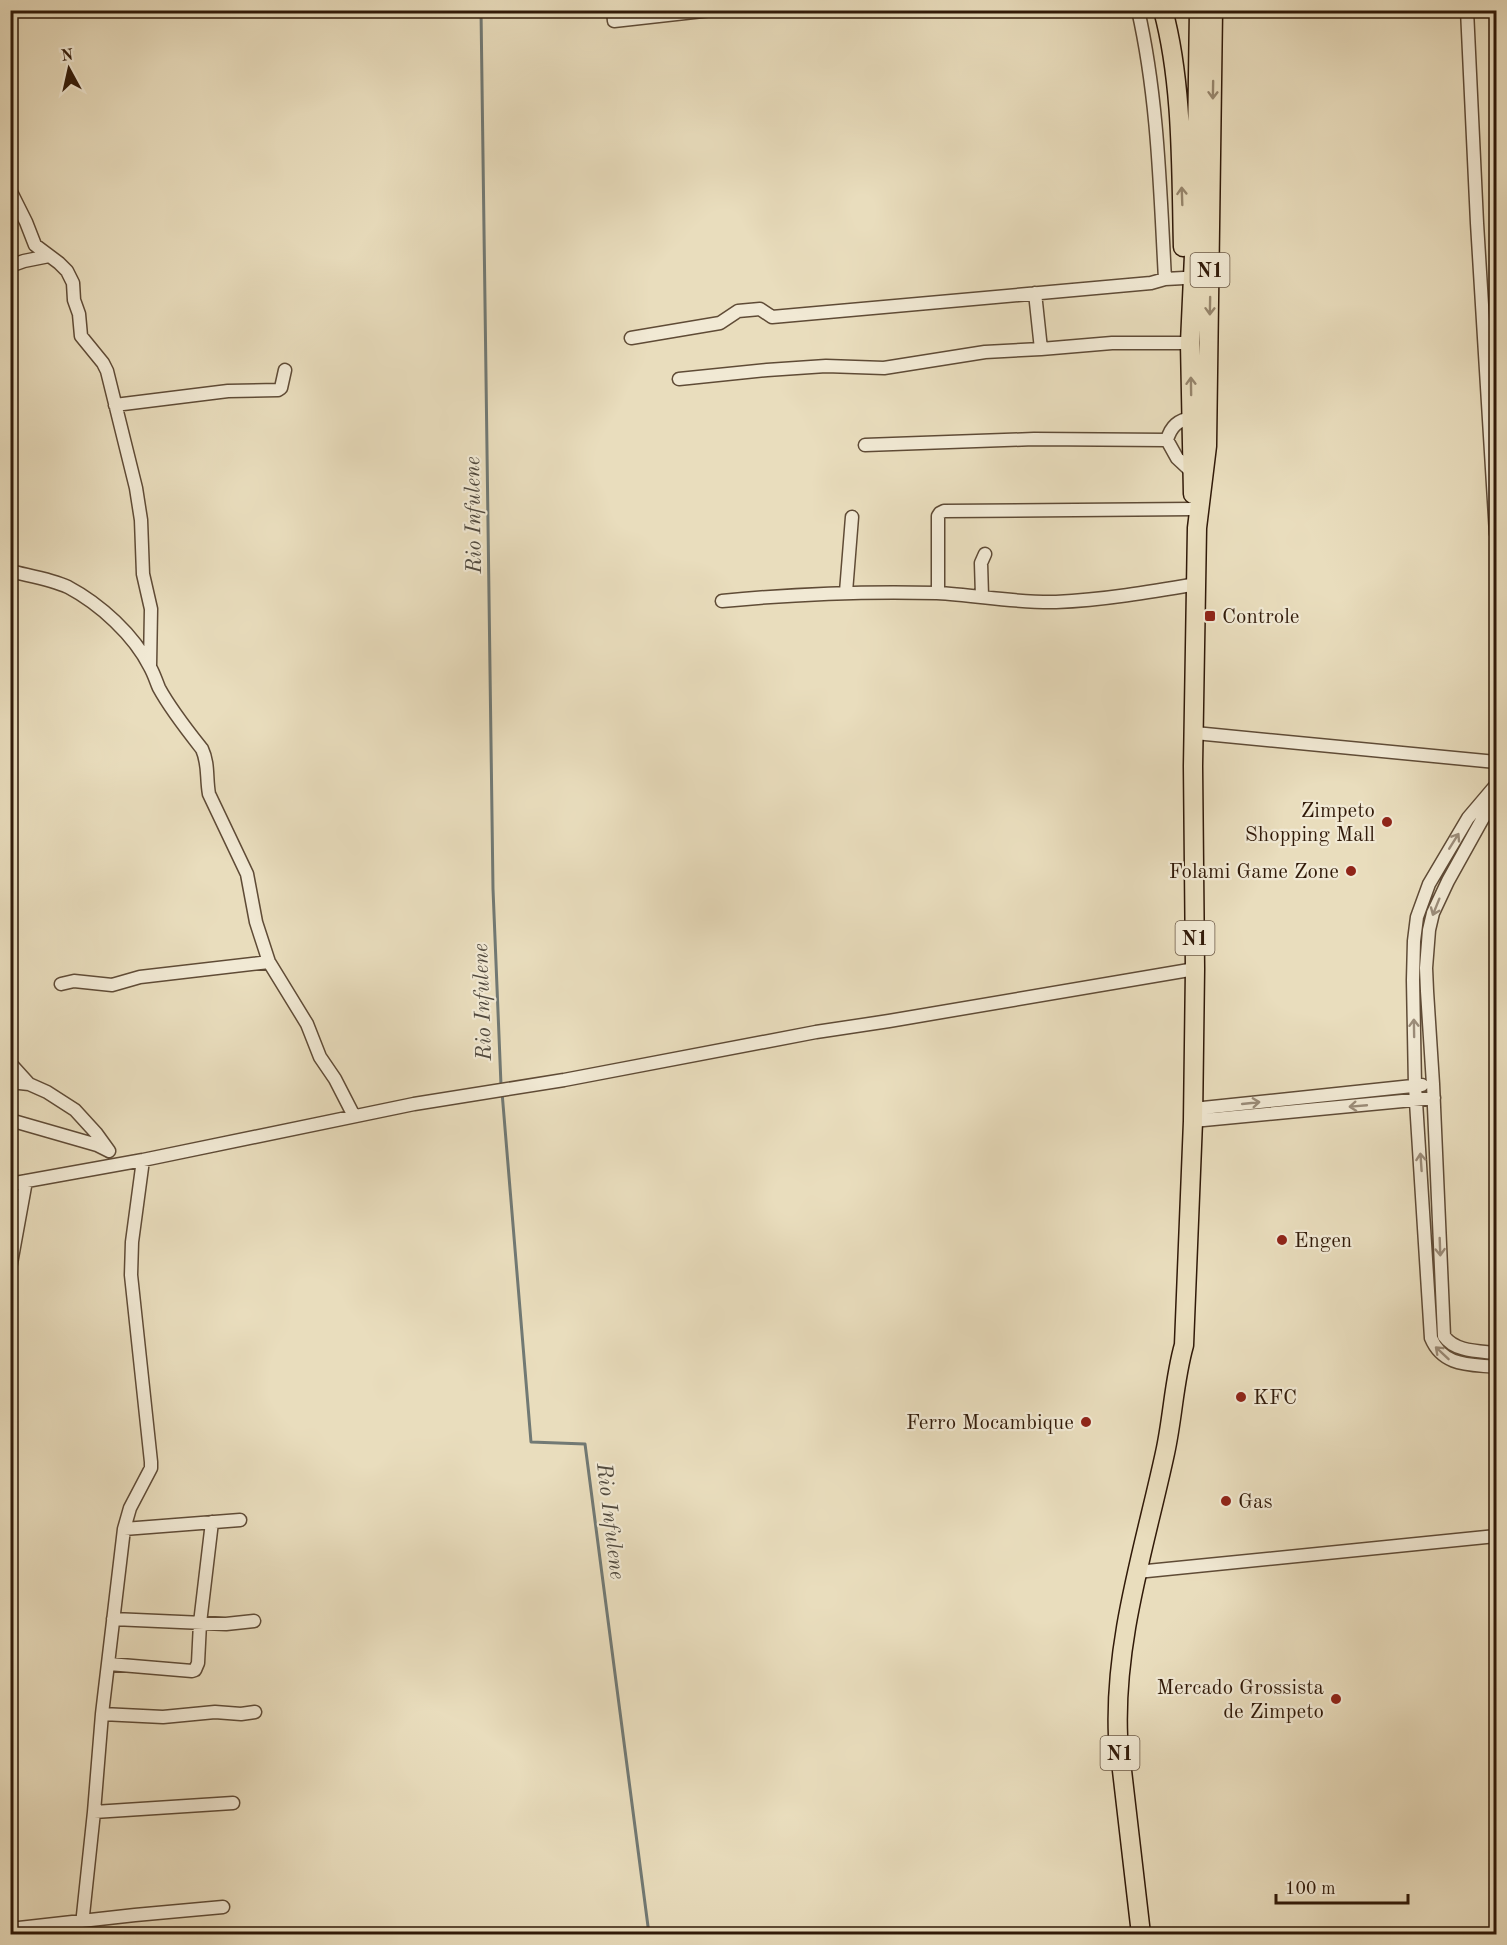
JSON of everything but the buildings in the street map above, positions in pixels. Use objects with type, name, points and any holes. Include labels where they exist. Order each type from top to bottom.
[{"type":"highway","points":[[1163,10],[1177,91],[1185,315],[1191,340]]},
{"type":"highway","name":"N1","points":[[1197,528],[1192,472],[1191,340],[1199,10]]},
{"type":"highway","name":"N1","points":[[1141,1935],[1117,1713],[1122,1654],[1137,1572],[1171,1425],[1179,1363],[1184,1345],[1193,1115],[1195,969],[1193,766],[1197,528],[1207,446],[1214,10]]},
{"type":"highway","points":[[1214,58],[1224,10]]},
{"type":"street","points":[[613,10],[614,21],[712,10]]},
{"type":"street","points":[[1138,10],[1146,45],[1155,118],[1165,279]]},
{"type":"street","points":[[1467,10],[1477,223],[1497,534]]},
{"type":"street","points":[[10,190],[35,245],[67,271],[73,283],[81,336],[103,363],[136,488],[141,520],[143,574],[151,609],[150,666]]},
{"type":"street","points":[[10,266],[49,256]]},
{"type":"street","points":[[631,338],[720,323],[738,311],[760,309],[772,317],[1151,283],[1165,279],[1184,278]]},
{"type":"street","points":[[1035,293],[1041,349]]},
{"type":"street","points":[[679,379],[826,366],[884,368],[985,352],[1191,340]]},
{"type":"street","points":[[115,405],[228,390],[278,390],[281,388],[285,370]]},
{"type":"street","points":[[1192,417],[1183,419],[1174,425],[1167,440],[1177,458],[1192,472]]},
{"type":"street","points":[[865,445],[1034,439],[1167,440]]},
{"type":"street","points":[[938,593],[938,516],[944,511],[1194,509]]},
{"type":"street","points":[[846,592],[852,517]]},
{"type":"street","points":[[982,596],[981,563],[986,554]]},
{"type":"street","points":[[10,571],[68,587],[83,597],[120,625],[150,666],[168,702],[206,758],[209,794],[247,874],[256,922],[269,962],[307,1024],[320,1057],[354,1116]]},
{"type":"street","points":[[722,601],[779,595],[846,592],[938,593],[1054,602],[1125,596],[1196,584]]},
{"type":"street","points":[[1194,733],[1497,762]]},
{"type":"street","points":[[1497,785],[1468,818],[1429,884],[1417,917],[1413,980],[1415,1086],[1431,1338],[1435,1348],[1442,1356],[1451,1360],[1497,1367]]},
{"type":"street","points":[[1497,801],[1483,818],[1433,913],[1429,930],[1426,968],[1434,1084],[1444,1336],[1456,1346],[1497,1353]]},
{"type":"street","points":[[61,984],[74,981],[112,985],[140,976],[269,962]]},
{"type":"street","points":[[10,1184],[143,1161],[414,1104],[564,1080],[816,1032],[1195,969]]},
{"type":"street","points":[[10,1063],[29,1084]]},
{"type":"street","points":[[10,1082],[29,1084],[47,1092],[75,1110],[120,1164]]},
{"type":"street","points":[[1193,1115],[1434,1084]]},
{"type":"street","points":[[1193,1115],[1434,1098]]},
{"type":"street","points":[[10,1120],[97,1145],[109,1151]]},
{"type":"street","points":[[81,1935],[102,1714],[124,1529],[130,1508],[151,1468],[131,1275],[132,1242],[143,1161]]},
{"type":"street","points":[[10,1269],[26,1181]]},
{"type":"street","points":[[124,1529],[240,1520]]},
{"type":"street","points":[[109,1664],[195,1670],[198,1663],[200,1623],[212,1522]]},
{"type":"street","points":[[1137,1572],[1497,1536]]},
{"type":"street","points":[[113,1619],[226,1624],[254,1621]]},
{"type":"street","points":[[102,1714],[163,1717],[215,1712],[241,1714],[255,1712]]},
{"type":"street","points":[[94,1812],[233,1803]]},
{"type":"street","points":[[10,1929],[223,1907]]},
{"type":"waterway","name":"Rio Infulene","points":[[481,10],[493,889],[501,1085]]},
{"type":"waterway","name":"Rio Infulene","points":[[502,1092],[531,1442],[585,1444],[649,1934]]},
{"type":"place","name":"Controle","points":[[1210,616]]},
{"type":"place","name":"Zimpeto Shopping Mall","points":[[1387,822]]},
{"type":"place","name":"Folami Game Zone","points":[[1351,871]]},
{"type":"place","name":"Engen","points":[[1282,1240]]},
{"type":"place","name":"KFC","points":[[1241,1397]]},
{"type":"place","name":"Ferro Mocambique","points":[[1086,1422]]},
{"type":"place","name":"Gas","points":[[1226,1501]]},
{"type":"place","name":"Mercado Grossista de Zimpeto","points":[[1336,1699]]}]
